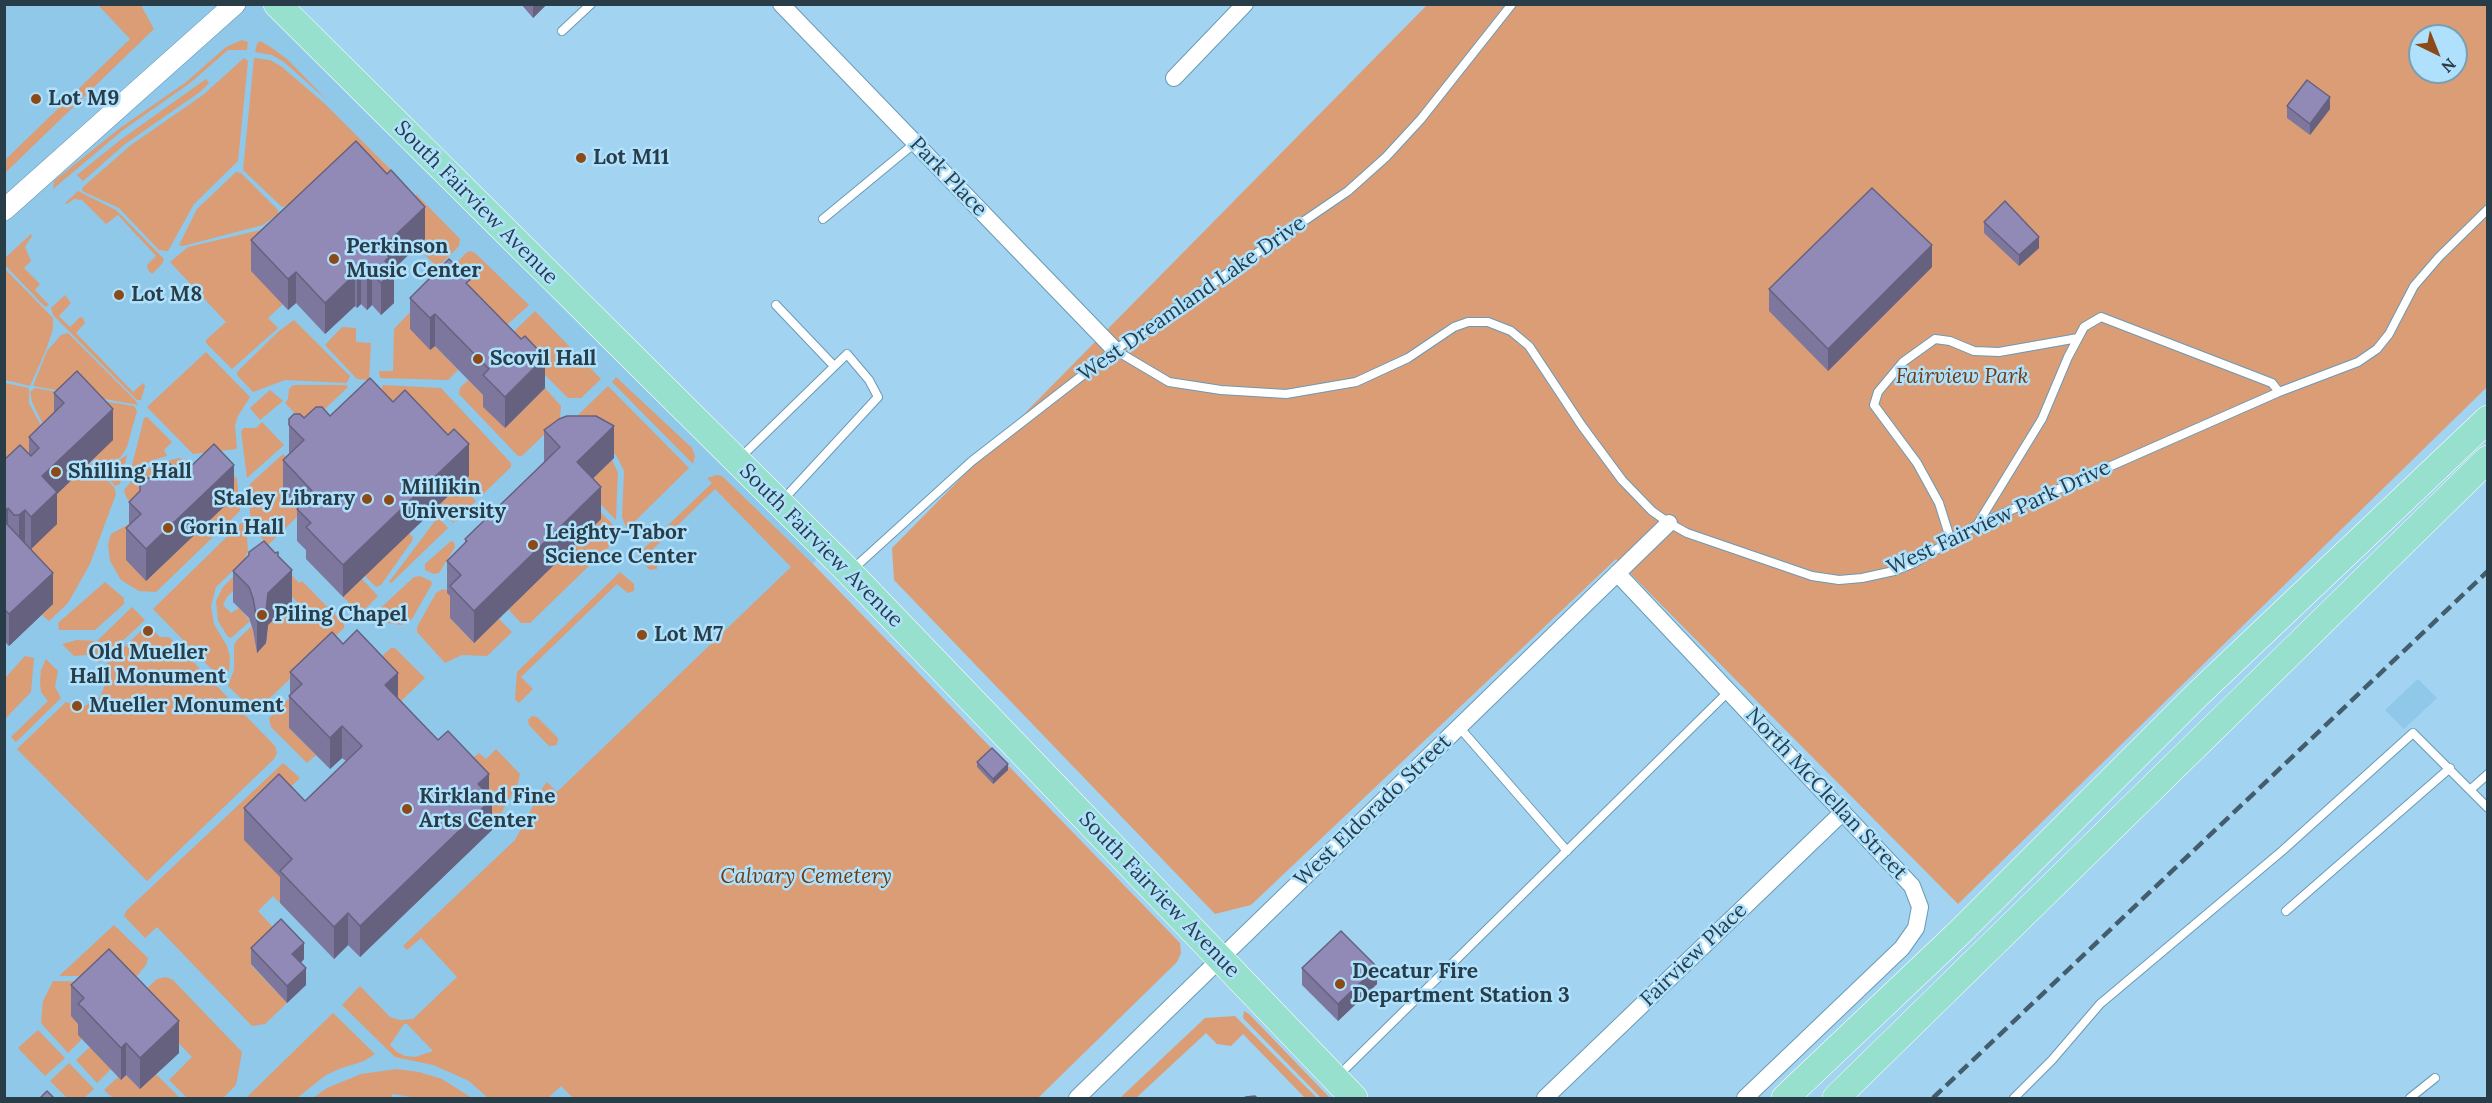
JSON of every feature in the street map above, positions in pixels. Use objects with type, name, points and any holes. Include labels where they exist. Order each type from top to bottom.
[{"type":"main road","name":"South Fairview Avenue","points":[[277,4],[849,572],[1354,1098]]},
{"type":"main road","points":[[1785,1098],[1958,934],[2198,694],[2487,419]]},
{"type":"main road","points":[[1836,1098],[2487,459]]},
{"type":"street","points":[[4,210],[235,4]]},
{"type":"street","name":"Park Place","points":[[781,4],[1115,350]]},
{"type":"street","points":[[1174,78],[1245,4]]},
{"type":"street","name":"West Eldorado Street","points":[[1077,1098],[1669,523]]},
{"type":"street","name":"North McClellan Street","points":[[1617,573],[1912,886],[1920,906],[1916,928],[1902,948],[1745,1098]]},
{"type":"street","name":"Fairview Place","points":[[1545,1098],[1843,812]]},
{"type":"lane","points":[[562,31],[591,4]]},
{"type":"lane","name":"West Dreamland Lake Drive","points":[[849,572],[972,461],[1115,350],[1348,190],[1386,157],[1421,118],[1512,4]]},
{"type":"lane","points":[[823,219],[915,143]]},
{"type":"lane","name":"West Fairview Park Drive","points":[[1115,350],[1169,382],[1221,390],[1286,394],[1356,382],[1408,358],[1454,327],[1468,322],[1488,322],[1511,331],[1529,346],[1582,426],[1622,480],[1652,511],[1669,523],[1687,533],[1812,576],[1839,580],[1862,578],[1894,571],[1914,563],[1977,525],[2279,392],[2358,362],[2377,349],[2390,334],[2415,286],[2439,257],[2487,209]]},
{"type":"lane","points":[[776,305],[834,366]]},
{"type":"lane","points":[[1977,525],[2042,419],[2084,327],[2101,317],[2271,383],[2279,392]]},
{"type":"lane","points":[[1951,541],[1939,503],[1917,463],[1874,405],[1878,392],[1903,362],[1935,339],[1950,341],[1974,351],[1999,352],[2078,338]]},
{"type":"lane","points":[[736,461],[847,354],[869,380],[878,397],[779,504]]},
{"type":"lane","points":[[1336,1079],[1729,691]]},
{"type":"lane","points":[[1459,727],[1567,850]]},
{"type":"lane","points":[[2014,1098],[2052,1060],[2100,1004],[2283,850],[2413,733],[2487,808]]},
{"type":"lane","points":[[2286,911],[2450,768]]},
{"type":"lane","points":[[2470,790],[2487,774]]},
{"type":"lane","points":[[2410,1098],[2435,1078]]},
{"type":"shaded area","name":"Millikin University","points":[[5,5],[277,5],[824,553],[421,937],[573,1098],[5,1098]]},
{"type":"shaded area","points":[[2418,679],[2437,698],[2404,729],[2385,710]]},
{"type":"green space","points":[[100,5],[141,5],[154,29],[5,173],[5,160],[130,39]]},
{"type":"green space","name":"Fairview Park","points":[[1427,5],[2487,5],[2487,387],[1958,904],[1616,559],[1251,905],[1215,914],[894,580],[892,548]]},
{"type":"green space","points":[[242,40],[248,42],[247,50],[228,50],[190,83],[123,130],[53,189],[54,181],[120,128],[185,83],[226,47]]},
{"type":"green space","points":[[260,41],[287,59],[328,101],[284,62],[272,55],[255,52]]},
{"type":"green space","points":[[244,58],[248,61],[238,161],[194,204],[168,251],[159,250],[119,208],[82,191],[83,187],[131,145],[203,95]]},
{"type":"green space","points":[[254,58],[270,60],[282,67],[325,104],[393,172],[373,191],[304,222],[288,205],[282,207],[243,170]]},
{"type":"green space","points":[[206,79],[209,83],[200,92],[125,144],[83,181],[77,175],[119,141]]},
{"type":"green space","points":[[236,172],[241,173],[278,210],[278,214],[263,225],[183,246],[179,245],[197,209]]},
{"type":"green space","points":[[78,191],[116,210],[164,259],[162,264],[152,274],[148,270],[147,265],[156,256],[118,215],[106,224],[82,200],[74,199],[65,203]]},
{"type":"green space","points":[[416,194],[460,239],[459,246],[439,266],[435,265],[417,247],[412,224]]},
{"type":"green space","points":[[269,228],[283,304],[268,318],[278,328],[232,369],[206,343],[206,340],[226,322],[170,262],[188,247]]},
{"type":"green space","points":[[31,234],[25,247],[31,261],[24,268],[40,284],[35,290],[49,305],[45,307],[5,265],[5,258]]},
{"type":"green space","points":[[470,251],[475,253],[529,305],[508,324],[435,346],[458,370],[448,380],[380,378],[379,371],[393,371],[394,329]]},
{"type":"green space","points":[[4,268],[53,318],[53,329],[46,350],[30,386],[5,380]]},
{"type":"green space","points":[[65,295],[71,303],[59,316],[70,327],[80,317],[83,318],[85,323],[76,333],[133,392],[143,383],[145,386],[141,400],[137,400],[53,315],[51,308]]},
{"type":"green space","points":[[535,311],[601,379],[581,398],[568,398],[532,362],[498,347]]},
{"type":"green space","points":[[294,320],[350,376],[348,381],[346,383],[285,380],[253,392],[237,375],[237,372],[279,331]]},
{"type":"green space","points":[[342,327],[356,328],[356,342],[371,343],[369,380],[357,379],[325,345]]},
{"type":"green space","points":[[68,333],[138,405],[33,386],[47,351],[61,335]]},
{"type":"green space","points":[[206,352],[250,397],[235,425],[237,449],[193,454],[147,407]]},
{"type":"green space","points":[[616,377],[692,448],[695,456],[693,464],[612,382]]},
{"type":"green space","points":[[468,380],[489,401],[505,428],[545,388],[561,406],[560,419],[522,456],[518,456],[459,394],[460,388]]},
{"type":"green space","points":[[5,383],[29,388],[29,403],[44,431],[5,492]]},
{"type":"green space","points":[[293,385],[346,385],[348,387],[307,426],[285,403],[289,389]]},
{"type":"green space","points":[[383,385],[441,388],[511,463],[511,467],[481,496],[466,479],[469,475],[381,390]]},
{"type":"green space","points":[[608,386],[689,468],[627,529],[622,517],[624,471],[616,455],[610,450],[544,448]]},
{"type":"green space","points":[[35,388],[75,395],[45,429],[32,402],[30,392]]},
{"type":"green space","points":[[270,390],[283,401],[260,420],[250,408]]},
{"type":"green space","points":[[97,400],[134,406],[137,411],[127,447],[120,458],[97,464],[93,460]]},
{"type":"green space","points":[[147,417],[172,442],[164,450],[167,456],[153,460],[130,473],[144,418]]},
{"type":"green space","points":[[262,422],[284,445],[247,478],[241,431],[244,428],[256,428]]},
{"type":"green space","points":[[283,454],[303,473],[283,492],[302,512],[268,545],[252,527],[247,490],[250,484]]},
{"type":"green space","points":[[127,455],[120,484],[115,486],[99,466],[114,463]]},
{"type":"green space","points":[[179,458],[191,461],[192,474],[135,506],[126,497],[124,490],[137,475],[156,464]]},
{"type":"green space","points":[[612,460],[618,473],[616,520],[584,487]]},
{"type":"green space","points":[[90,462],[114,487],[116,494],[90,564],[68,603],[49,621],[42,615],[53,604],[19,547],[25,542],[31,548],[42,508]]},
{"type":"green space","points":[[228,469],[237,479],[240,511],[156,592],[139,591],[121,580],[110,561],[108,544],[111,534]]},
{"type":"green space","name":"Calvary Cemetery","points":[[722,476],[813,564],[1180,943],[1181,953],[1177,962],[1038,1098],[573,1098],[561,1086],[548,1098],[488,1098],[469,1081],[456,1075],[433,1065],[395,1057],[342,1005],[360,986],[390,1017],[400,1020],[413,1019],[457,977],[421,938],[407,950],[403,946],[515,840],[547,782],[557,792],[791,567],[715,489],[649,553],[657,562],[657,569],[650,570],[639,559],[638,554],[712,483],[707,478]],"holes":[[[404,1024],[407,1024],[433,1051],[415,1057],[405,1056],[390,1045]]]},
{"type":"green space","points":[[460,484],[476,501],[453,523],[437,506]]},
{"type":"green space","points":[[586,497],[622,534],[530,623],[521,623],[508,609]]},
{"type":"green space","points":[[438,517],[448,528],[391,583],[389,582]]},
{"type":"green space","points":[[241,523],[246,526],[248,551],[244,560],[216,587],[211,606],[214,624],[227,646],[230,657],[229,671],[220,678],[153,609]]},
{"type":"green space","points":[[409,533],[413,537],[412,541],[381,585],[376,587],[365,576]]},
{"type":"green space","points":[[451,541],[454,542],[455,547],[439,573],[434,574],[425,570],[425,564]]},
{"type":"green space","points":[[281,564],[299,583],[302,581],[344,624],[344,628],[255,712],[228,686],[234,670],[234,646],[236,641],[252,626],[257,652],[266,643],[268,625],[282,611],[289,614],[296,609],[297,602],[287,591]]},
{"type":"green space","points":[[243,567],[234,590],[223,605],[231,613],[239,608],[250,621],[231,638],[218,621],[216,601],[223,587]]},
{"type":"green space","points":[[620,572],[634,584],[634,591],[628,593],[617,584],[521,677],[533,689],[519,703],[515,699],[517,672]]},
{"type":"green space","points":[[420,576],[431,581],[432,584],[412,619],[401,625],[372,620],[373,615],[414,577]]},
{"type":"green space","points":[[362,579],[378,596],[364,610],[358,612],[343,597]]},
{"type":"green space","points":[[105,582],[124,598],[124,604],[95,630],[59,630],[58,623]]},
{"type":"green space","points":[[443,589],[449,591],[461,607],[450,618],[473,642],[498,618],[512,632],[487,656],[462,655],[445,663],[417,632],[417,627],[436,593]]},
{"type":"green space","points":[[132,607],[145,620],[99,663],[86,655],[74,656],[62,644],[77,640],[97,641]]},
{"type":"green space","points":[[141,631],[146,635],[154,631],[160,637],[169,637],[275,746],[277,753],[274,759],[147,881],[17,749],[66,702],[85,706],[100,697],[107,680],[103,667]]},
{"type":"green space","points":[[349,639],[381,657],[391,648],[395,648],[425,678],[398,704],[289,728],[316,755],[307,763],[271,727],[269,718]]},
{"type":"green space","points":[[25,656],[34,658],[31,692],[5,719],[5,678]]},
{"type":"green space","points":[[46,659],[58,671],[55,687],[61,698],[16,742],[11,737],[48,701],[41,692],[40,683],[41,670]]},
{"type":"green space","points":[[532,716],[537,717],[558,738],[557,745],[549,746],[529,725],[528,720]]},
{"type":"green space","points":[[496,749],[520,774],[518,783],[492,830],[478,816],[473,758],[479,753],[486,759]]},
{"type":"green space","points":[[283,763],[300,778],[268,808],[292,890],[280,903],[273,896],[258,911],[281,936],[251,965],[287,1003],[265,1024],[252,1026],[157,927],[145,938],[124,916],[126,911]]},
{"type":"green space","points":[[114,925],[148,958],[146,965],[126,989],[113,976],[59,976]]},
{"type":"green space","points":[[166,977],[173,980],[242,1052],[236,1085],[223,1098],[187,1098],[169,1080],[192,1057],[136,999],[157,979]]},
{"type":"green space","points":[[53,981],[107,982],[72,1016],[84,1030],[79,1035],[82,1039],[68,1053],[41,1023],[43,1001]]},
{"type":"green space","points":[[1244,1011],[1330,1098],[1321,1098],[1243,1018]]},
{"type":"green space","points":[[333,1013],[375,1054],[364,1061],[326,1075],[297,1098],[246,1098]]},
{"type":"green space","points":[[1235,1016],[1317,1098],[1305,1098],[1243,1034],[1231,1046],[1217,1044],[1206,1033],[1136,1098],[1120,1098],[1205,1018]]},
{"type":"green space","points":[[38,1030],[65,1058],[45,1076],[18,1048]]},
{"type":"green space","points":[[90,1047],[111,1069],[97,1083],[76,1060]]},
{"type":"green space","points":[[69,1063],[94,1089],[84,1098],[67,1098],[50,1081]]},
{"type":"green space","points":[[397,1069],[419,1072],[442,1079],[472,1098],[418,1098],[392,1094],[392,1098],[313,1098],[327,1088],[361,1074]]},
{"type":"green space","points":[[156,1074],[180,1098],[113,1098],[104,1090],[118,1077],[122,1080],[126,1075],[140,1089]]},
{"type":"building","points":[[2307,80],[2330,97],[2310,124],[2287,106]]},
{"type":"building","name":"Perkinson Music Center","points":[[356,141],[387,174],[391,170],[425,207],[385,245],[387,247],[383,251],[389,257],[385,261],[394,271],[381,283],[372,273],[367,278],[361,272],[357,276],[355,274],[325,303],[296,272],[288,279],[251,240]]},
{"type":"building","points":[[1872,188],[1932,245],[1828,349],[1769,289]]},
{"type":"building","points":[[2005,201],[2039,237],[2019,255],[1984,222]]},
{"type":"building","points":[[449,259],[470,280],[466,283],[521,339],[525,336],[545,357],[505,397],[483,375],[489,369],[435,314],[430,318],[410,298]]},
{"type":"building","points":[[77,371],[113,409],[42,476],[57,492],[31,517],[25,510],[19,515],[14,515],[8,508],[4,511],[4,460],[20,445],[31,456],[39,448],[29,437],[64,403],[54,393]]},
{"type":"building","name":"Staley Library","points":[[370,378],[393,402],[405,390],[448,435],[454,429],[469,444],[343,565],[306,527],[311,523],[297,509],[314,493],[283,460],[304,440],[289,425],[289,419],[294,414],[300,414],[304,418],[316,407],[322,407],[330,416]]},
{"type":"building","points":[[567,416],[596,416],[614,426],[577,462],[601,487],[474,611],[450,586],[461,575],[447,561],[467,541],[465,539],[560,447],[544,430]]},
{"type":"building","points":[[214,444],[234,465],[146,549],[126,528],[141,514],[129,502],[140,491],[140,485],[147,478],[154,478],[169,463],[182,475]]},
{"type":"building","points":[[4,521],[53,573],[9,614],[4,609]]},
{"type":"building","points":[[264,541],[275,553],[278,552],[278,556],[292,570],[268,593],[266,611],[257,621],[249,587],[233,571],[249,555],[249,552]]},
{"type":"building","name":"Kirkland Fine Arts Center","points":[[357,630],[398,673],[385,685],[438,740],[448,731],[489,774],[478,784],[492,799],[360,926],[348,913],[334,927],[280,871],[292,859],[244,808],[279,774],[305,801],[362,746],[342,726],[330,738],[289,696],[302,684],[290,672],[332,632],[343,644]]},
{"type":"building","points":[[992,748],[1008,764],[993,779],[977,762]]},
{"type":"building","points":[[281,919],[304,943],[292,954],[306,968],[287,986],[251,948]]},
{"type":"building","points":[[1341,931],[1377,967],[1338,1004],[1302,968]]},
{"type":"building","points":[[109,949],[179,1021],[140,1058],[126,1043],[121,1048],[78,1004],[84,998],[71,985]]},
{"type":"building","points":[[47,1091],[54,1098],[40,1098]]},
{"type":"railway","points":[[1933,1098],[2488,571]]},
{"type":"place","name":"Lot M9","points":[[36,99]]},
{"type":"place","name":"Lot M11","points":[[581,158]]},
{"type":"place","name":"Perkinson Music Center","points":[[334,259]]},
{"type":"place","name":"Lot M8","points":[[119,295]]},
{"type":"place","name":"Scovil Hall","points":[[478,359]]},
{"type":"place","name":"Shilling Hall","points":[[56,472]]},
{"type":"place","name":"Staley Library","points":[[367,499]]},
{"type":"place","name":"Millikin University","points":[[389,500]]},
{"type":"place","name":"Gorin Hall","points":[[168,528]]},
{"type":"place","name":"Leighty-Tabor Science Center","points":[[533,545]]},
{"type":"place","name":"Piling Chapel","points":[[262,615]]},
{"type":"place","name":"Old Mueller Hall Monument","points":[[148,631]]},
{"type":"place","name":"Lot M7","points":[[642,635]]},
{"type":"place","name":"Mueller Monument","points":[[77,706]]},
{"type":"place","name":"Kirkland Fine Arts Center","points":[[407,809]]},
{"type":"place","name":"Decatur Fire Department Station 3","points":[[1340,984]]}]
